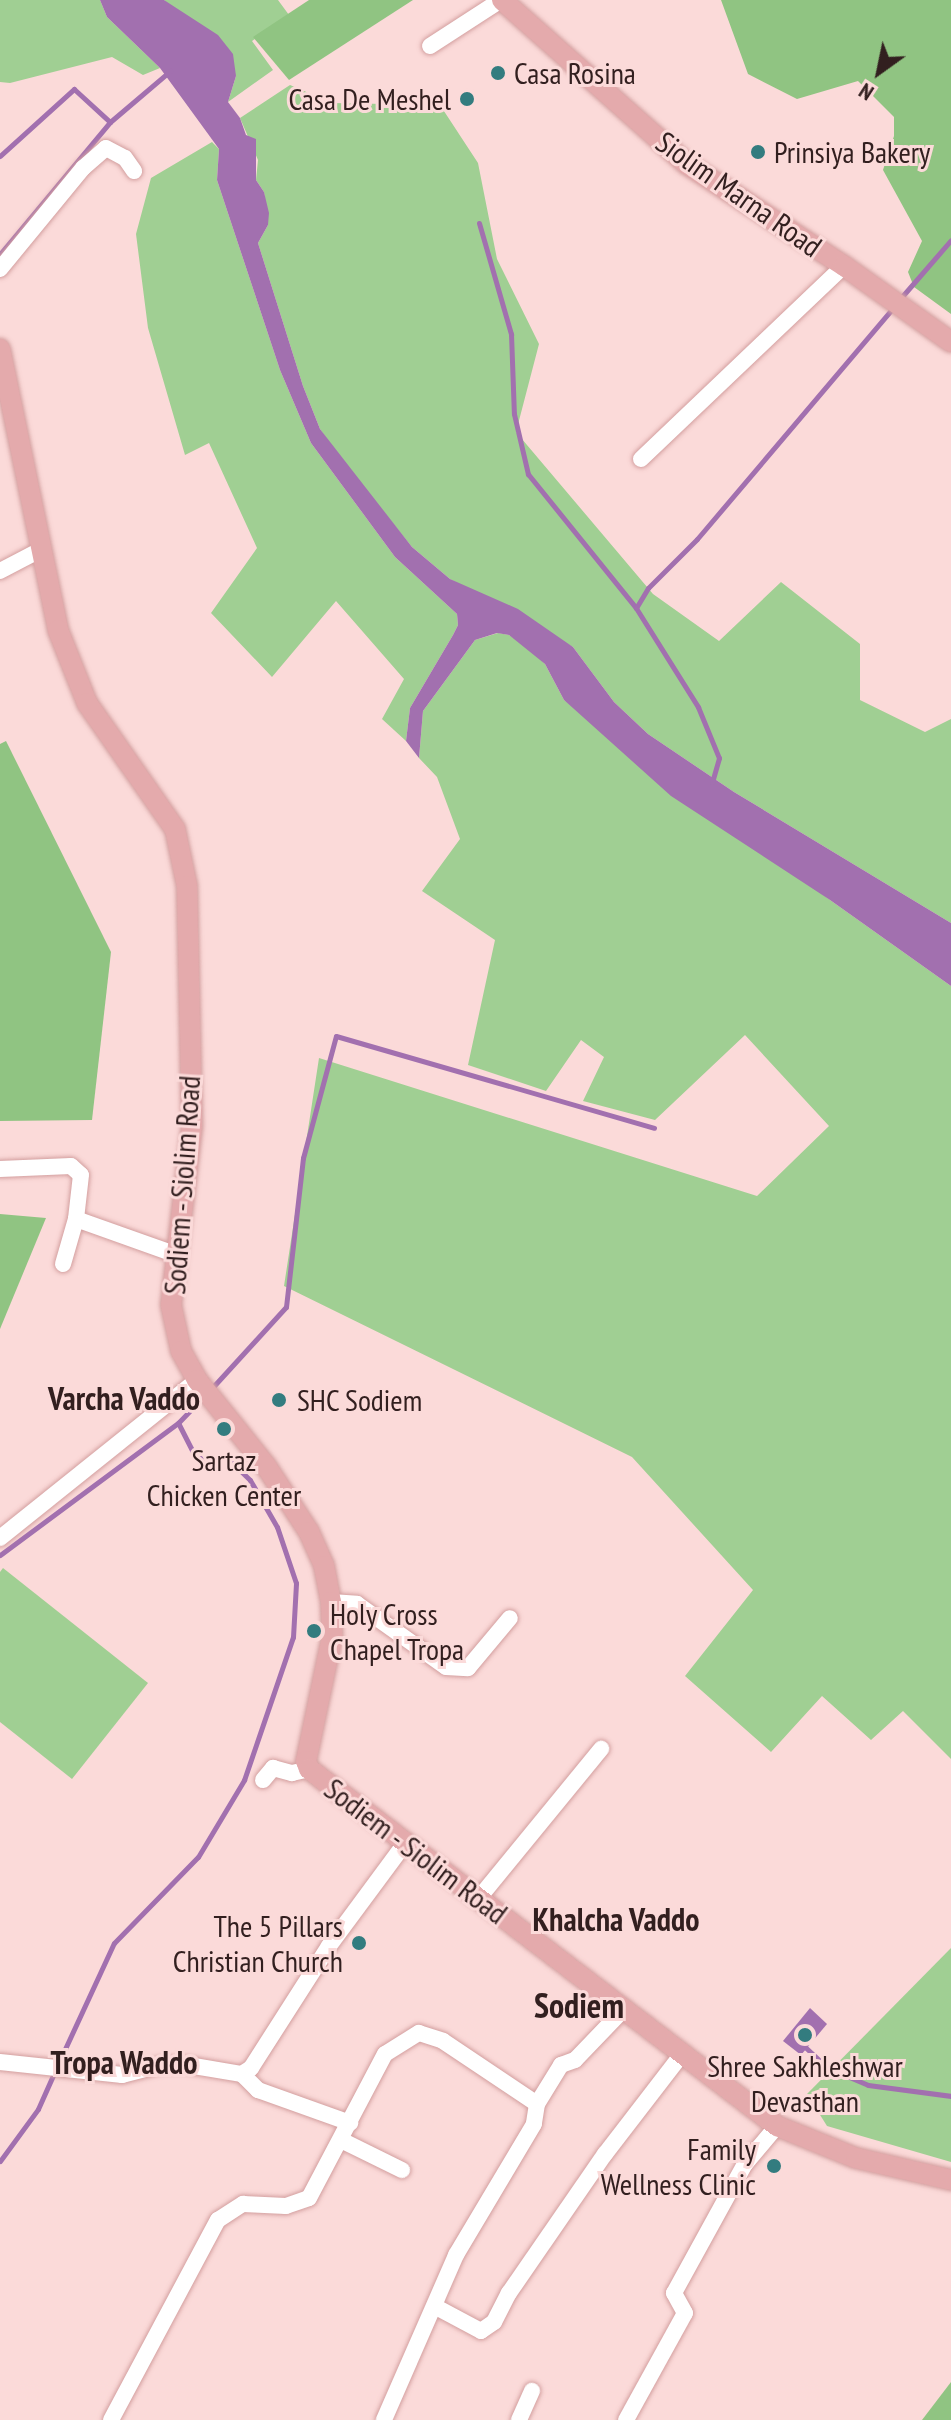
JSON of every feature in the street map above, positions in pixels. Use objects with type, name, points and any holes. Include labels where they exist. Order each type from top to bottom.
[{"type":"main road","name":"Siolim Marna Road","points":[[501,0],[687,164],[844,266],[951,342]]},
{"type":"main road","name":"Sodiem - Siolim Road","points":[[0,349],[58,630],[87,703],[175,829],[187,886],[192,1126],[171,1305],[181,1351],[204,1388],[266,1466],[309,1532],[324,1566],[331,1602],[332,1637],[306,1761],[309,1769],[777,2126],[856,2158],[951,2180]]},
{"type":"street","points":[[430,46],[501,0]]},
{"type":"street","points":[[0,269],[83,168],[106,148],[125,158],[134,171]]},
{"type":"street","points":[[641,459],[844,266]]},
{"type":"street","points":[[0,571],[42,549]]},
{"type":"street","points":[[0,1169],[71,1166],[81,1175],[76,1219],[63,1264]]},
{"type":"street","points":[[76,1219],[177,1255]]},
{"type":"street","points":[[0,1538],[204,1388]]},
{"type":"street","points":[[331,1602],[357,1604],[446,1667],[468,1668],[510,1618]]},
{"type":"street","points":[[479,1898],[601,1749]]},
{"type":"street","points":[[263,1780],[273,1768],[292,1773],[309,1769]]},
{"type":"street","points":[[242,2074],[251,2068],[329,1946],[406,1842]]},
{"type":"street","points":[[384,2420],[436,2307],[456,2255],[480,2209],[534,2124],[537,2104],[561,2065],[575,2060],[623,2010]]},
{"type":"street","points":[[111,2420],[218,2220],[243,2204],[286,2206],[309,2198],[385,2054],[419,2033],[443,2041],[537,2104]]},
{"type":"street","points":[[436,2307],[481,2331],[494,2322],[509,2293],[605,2154],[682,2054]]},
{"type":"street","points":[[0,2062],[122,2075],[161,2065],[188,2065],[242,2074],[258,2090],[350,2123]]},
{"type":"street","points":[[626,2420],[685,2313],[674,2293],[745,2164],[777,2126]]},
{"type":"street","points":[[341,2140],[402,2170]]},
{"type":"street","points":[[519,2420],[532,2391]]},
{"type":"green space","points":[[0,0],[100,0],[107,17],[160,68],[143,75],[112,57],[10,83],[0,82]]},
{"type":"green space","points":[[164,0],[278,0],[289,15],[252,41],[273,70],[228,102],[236,76]]},
{"type":"green space","points":[[309,0],[413,0],[289,80],[253,37]]},
{"type":"green space","points":[[721,0],[951,0],[951,314],[914,287],[908,272],[922,241],[883,170],[894,136],[894,117],[858,81],[797,99],[748,74]]},
{"type":"green space","points":[[290,85],[332,103],[440,105],[478,163],[497,259],[539,344],[516,432],[653,594],[719,641],[781,582],[860,644],[860,700],[925,732],[951,719],[951,923],[734,792],[648,734],[614,702],[573,647],[450,579],[412,547],[337,454],[320,429],[303,386],[258,243],[268,225],[264,192],[256,180],[258,160],[240,118]]},
{"type":"green space","points":[[212,142],[219,149],[217,180],[280,370],[311,443],[395,557],[457,614],[458,625],[453,635],[410,708],[406,741],[382,719],[404,679],[336,601],[272,677],[211,613],[257,548],[209,443],[185,455],[148,328],[136,234],[151,178]]},
{"type":"green space","points":[[498,633],[509,635],[529,648],[545,664],[564,700],[830,900],[951,986],[951,1759],[903,1711],[871,1740],[822,1696],[771,1752],[685,1676],[753,1590],[632,1457],[284,1286],[319,1058],[757,1196],[829,1126],[745,1035],[655,1120],[583,1101],[604,1057],[581,1040],[546,1091],[468,1065],[495,940],[422,891],[460,839],[437,777],[419,758],[423,711],[475,640]]},
{"type":"green space","points":[[6,741],[111,952],[92,1120],[0,1121],[0,744]]},
{"type":"green space","points":[[0,1214],[46,1218],[0,1329]]},
{"type":"green space","points":[[3,1568],[148,1683],[72,1779],[0,1722],[0,1572]]},
{"type":"green space","points":[[951,1948],[951,2162],[827,2126],[807,2094]]},
{"type":"green space","points":[[951,2382],[951,2420],[922,2420]]},
{"type":"shaded area","points":[[100,0],[164,0],[218,35],[233,54],[236,76],[228,102],[240,118],[246,135],[256,139],[256,180],[264,192],[269,213],[268,225],[258,243],[303,386],[320,429],[412,547],[450,579],[518,609],[573,647],[614,702],[648,734],[734,792],[951,923],[951,986],[830,900],[671,796],[564,700],[545,664],[509,635],[497,633],[475,640],[423,711],[419,758],[406,741],[410,708],[458,625],[457,614],[395,557],[311,443],[280,370],[217,180],[219,149],[160,68],[107,17]]},
{"type":"shaded area","points":[[810,2008],[827,2024],[801,2055],[783,2041]]},
{"type":"waterway","points":[[0,156],[74,89],[110,122],[170,71]]},
{"type":"waterway","points":[[0,254],[110,122]]},
{"type":"waterway","points":[[479,223],[511,334],[514,414],[528,474],[636,608],[698,707],[719,758],[712,782]]},
{"type":"waterway","points":[[899,300],[951,240]]},
{"type":"waterway","points":[[636,608],[648,588],[697,539],[893,308]]},
{"type":"waterway","points":[[211,1389],[286,1307],[303,1158],[336,1036],[654,1128]]},
{"type":"waterway","points":[[0,1555],[178,1423],[204,1396]]},
{"type":"waterway","points":[[58,2064],[114,1943],[198,1857],[244,1780],[293,1637],[296,1583],[277,1527],[250,1480],[227,1458],[196,1458],[178,1423]]},
{"type":"waterway","points":[[804,2046],[828,2068],[868,2085],[951,2096]]},
{"type":"waterway","points":[[0,2161],[38,2109],[54,2073]]},
{"type":"place","name":"Casa Rosina","points":[[498,73]]},
{"type":"place","name":"Casa De Meshel","points":[[467,99]]},
{"type":"place","name":"Prinsiya Bakery","points":[[758,152]]},
{"type":"place","name":"SHC Sodiem","points":[[279,1400]]},
{"type":"place","name":"Sartaz Chicken Center","points":[[224,1429]]},
{"type":"place","name":"Holy Cross Chapel Tropa","points":[[314,1631]]},
{"type":"place","name":"The 5 Pillars Christian Church","points":[[359,1943]]},
{"type":"place","name":"Shree Sakhleshwar Devasthan","points":[[805,2035]]},
{"type":"place","name":"Family Wellness Clinic","points":[[774,2166]]},
{"type":"district","name":"Varcha Vaddo","points":[[124,1398]]},
{"type":"district","name":"Khalcha Vaddo","points":[[616,1919]]},
{"type":"district","name":"Sodiem","points":[[579,2006]]},
{"type":"district","name":"Tropa Waddo","points":[[124,2062]]}]
